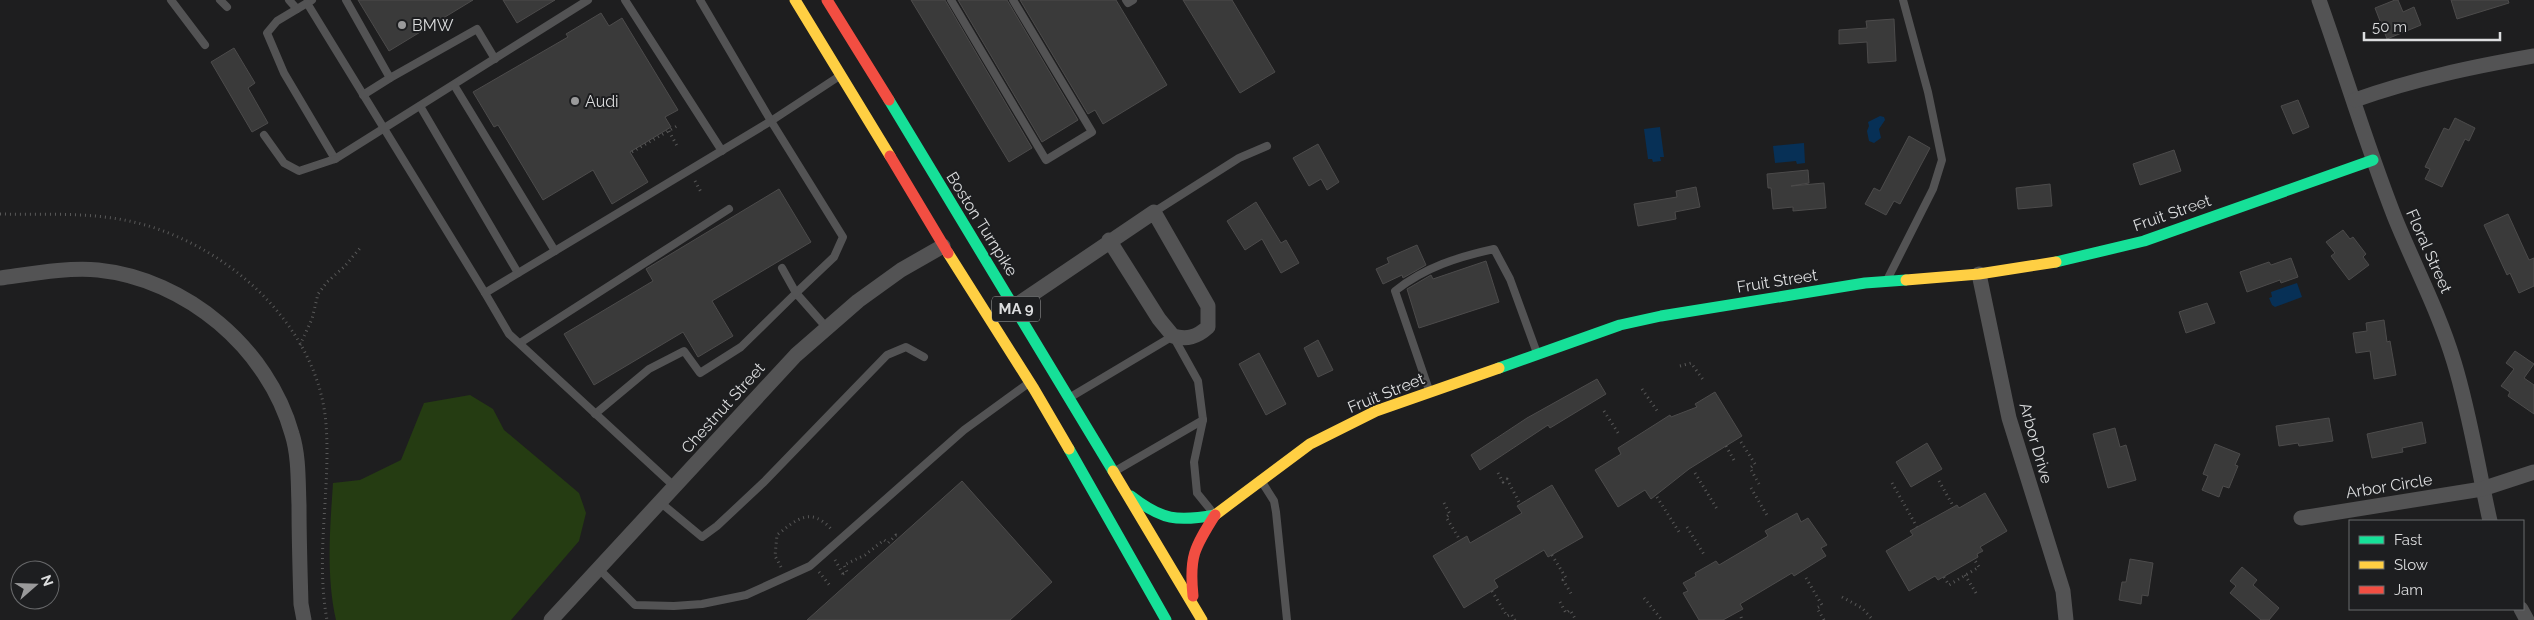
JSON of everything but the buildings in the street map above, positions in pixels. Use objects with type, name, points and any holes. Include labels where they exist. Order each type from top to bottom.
[{"type":"main road","name":"MA 9","points":[[795,0],[943,246],[1030,382],[1166,620]]},
{"type":"main road","name":"Boston Turnpike","points":[[827,0],[1015,306],[1194,603],[1202,620]]},
{"type":"main road","name":"Fruit Street","points":[[1215,515],[1310,444],[1376,411],[1620,325],[1661,316],[1865,283],[1979,274],[2057,262],[2144,240],[2373,160]]},
{"type":"main road","points":[[1128,493],[1142,505],[1166,518],[1182,521],[1215,515]]},
{"type":"main road","points":[[1194,603],[1190,558],[1194,546],[1215,515]]},
{"type":"street","name":"Floral Street","points":[[2319,0],[2355,100],[2373,160],[2396,220],[2432,299],[2454,361],[2490,520]]},
{"type":"street","points":[[2355,100],[2448,71],[2534,56]]},
{"type":"street","points":[[1015,306],[1109,240],[1154,212],[1208,306],[1210,319],[1208,328],[1200,334],[1180,338],[1173,336],[1159,318],[1109,240]]},
{"type":"street","name":"Chestnut Street","points":[[551,620],[796,355],[826,327],[891,277],[943,246]]},
{"type":"street","points":[[0,278],[96,270],[133,275],[158,285],[182,298],[212,317],[241,342],[261,367],[281,402],[293,435],[298,470],[301,604],[304,620]]},
{"type":"street","name":"Arbor Drive","points":[[1979,274],[2009,418],[2063,591],[2066,620]]},
{"type":"street","name":"Arbor Circle","points":[[2301,518],[2482,489],[2534,472]]},
{"type":"lane","points":[[171,0],[205,45]]},
{"type":"lane","points":[[220,0],[227,8]]},
{"type":"lane","points":[[289,0],[296,9]]},
{"type":"lane","points":[[346,0],[390,78]]},
{"type":"lane","points":[[264,135],[284,163],[299,171],[335,159],[588,0]]},
{"type":"lane","points":[[625,0],[722,151]]},
{"type":"lane","points":[[595,414],[649,369],[684,352],[700,373],[741,346],[834,257],[843,237],[771,121],[700,0]]},
{"type":"lane","points":[[950,0],[1046,160],[1092,132],[1013,0]]},
{"type":"lane","points":[[1126,0],[1128,3],[1133,0]]},
{"type":"lane","points":[[1887,281],[1933,189],[1942,160],[1928,92],[1903,0]]},
{"type":"lane","points":[[335,159],[284,73],[267,33],[277,20],[310,1],[383,129],[510,334],[675,487]]},
{"type":"lane","points":[[363,95],[477,29],[495,59]]},
{"type":"lane","points":[[484,293],[771,121],[840,75]]},
{"type":"lane","points":[[454,84],[555,251]]},
{"type":"lane","points":[[420,106],[518,273]]},
{"type":"lane","points":[[1154,212],[1239,158],[1267,146]]},
{"type":"lane","points":[[520,344],[729,209]]},
{"type":"lane","points":[[1430,392],[1395,290],[1413,276],[1456,258],[1494,249],[1510,279],[1537,354]]},
{"type":"lane","points":[[782,268],[796,293],[826,327]]},
{"type":"lane","points":[[1070,397],[1173,336],[1198,381],[1203,420],[1194,462],[1197,493],[1215,515]]},
{"type":"lane","points":[[661,503],[702,536],[717,526],[764,482],[887,355],[906,347],[924,357]]},
{"type":"lane","points":[[599,569],[635,605],[674,606],[702,604],[746,594],[788,576],[812,564],[964,430],[1030,382]]},
{"type":"lane","points":[[1115,472],[1203,420]]},
{"type":"lane","points":[[1260,480],[1274,502],[1287,620]]},
{"type":"path","points":[[632,152],[677,126]]},
{"type":"path","points":[[669,131],[678,146]]},
{"type":"path","points":[[693,178],[701,192]]},
{"type":"path","points":[[300,346],[312,319],[318,294],[360,247]]},
{"type":"path","points":[[1680,366],[1691,364],[1704,381]]},
{"type":"path","points":[[1642,389],[1658,412]]},
{"type":"path","points":[[1604,411],[1620,436]]},
{"type":"path","points":[[1741,442],[1755,464],[1750,468],[1758,484]]},
{"type":"path","points":[[1726,446],[1735,462]]},
{"type":"path","points":[[1498,473],[1503,482],[1507,480],[1520,504]]},
{"type":"path","points":[[1695,473],[1717,509]]},
{"type":"path","points":[[1938,481],[1952,504]]},
{"type":"path","points":[[1892,483],[1917,527]]},
{"type":"path","points":[[1751,488],[1768,517]]},
{"type":"path","points":[[1657,496],[1679,532]]},
{"type":"path","points":[[1444,503],[1450,514],[1446,517],[1460,540]]},
{"type":"path","points":[[788,576],[777,561],[774,546],[776,535],[796,520],[810,517],[822,519],[840,539]]},
{"type":"path","points":[[1687,527],[1705,556]]},
{"type":"path","points":[[843,574],[847,572],[844,564],[865,555],[884,540],[888,543],[896,535],[898,537]]},
{"type":"path","points":[[1552,554],[1566,578],[1563,580],[1572,595]]},
{"type":"path","points":[[1944,576],[1949,585],[1979,567],[1974,559]]},
{"type":"path","points":[[812,564],[831,587]]},
{"type":"path","points":[[1965,575],[1976,593]]},
{"type":"path","points":[[1806,578],[1822,605],[1817,608],[1824,620]]},
{"type":"path","points":[[1492,591],[1507,616],[1511,614],[1515,620]]},
{"type":"path","points":[[1842,596],[1862,608],[1872,619]]},
{"type":"path","points":[[1644,598],[1662,620]]},
{"type":"path","points":[[1560,602],[1566,613],[1570,610],[1576,620]]},
{"type":"green space","points":[[470,395],[493,409],[504,430],[579,493],[586,513],[579,541],[511,620],[336,620],[330,569],[333,483],[360,480],[401,460],[424,403]]},
{"type":"water","points":[[1880,116],[1884,117],[1885,120],[1879,129],[1881,138],[1874,143],[1869,141],[1868,122]]},
{"type":"water","points":[[1660,127],[1664,157],[1660,157],[1661,161],[1653,162],[1652,159],[1648,159],[1644,129]]},
{"type":"water","points":[[1804,143],[1805,163],[1797,164],[1796,161],[1775,163],[1773,146]]},
{"type":"water","points":[[2297,283],[2302,297],[2275,307],[2272,305],[2269,298],[2272,297],[2271,292]]},
{"type":"traffic: fast","points":[[889,100],[1113,471]]},
{"type":"traffic: fast","points":[[2056,262],[2144,241],[2373,160]]},
{"type":"traffic: fast","points":[[1499,368],[1620,325],[1661,316],[1865,283],[1906,280]]},
{"type":"traffic: fast","points":[[1069,449],[1166,620]]},
{"type":"traffic: fast","points":[[1131,496],[1152,510],[1170,517],[1190,518],[1215,515]]},
{"type":"traffic: slow","points":[[795,0],[890,156]]},
{"type":"traffic: slow","points":[[948,253],[1034,389],[1069,449]]},
{"type":"traffic: slow","points":[[1906,280],[1979,274],[2056,262]]},
{"type":"traffic: slow","points":[[1215,515],[1310,444],[1376,411],[1499,368]]},
{"type":"traffic: slow","points":[[1113,471],[1202,620]]},
{"type":"traffic: jam","points":[[827,0],[889,100]]},
{"type":"traffic: jam","points":[[890,156],[948,253]]},
{"type":"traffic: jam","points":[[1193,596],[1192,572],[1195,553],[1202,536],[1215,515]]},
{"type":"place","name":"BMW","points":[[402,25]]},
{"type":"place","name":"Audi","points":[[575,101]]}]
